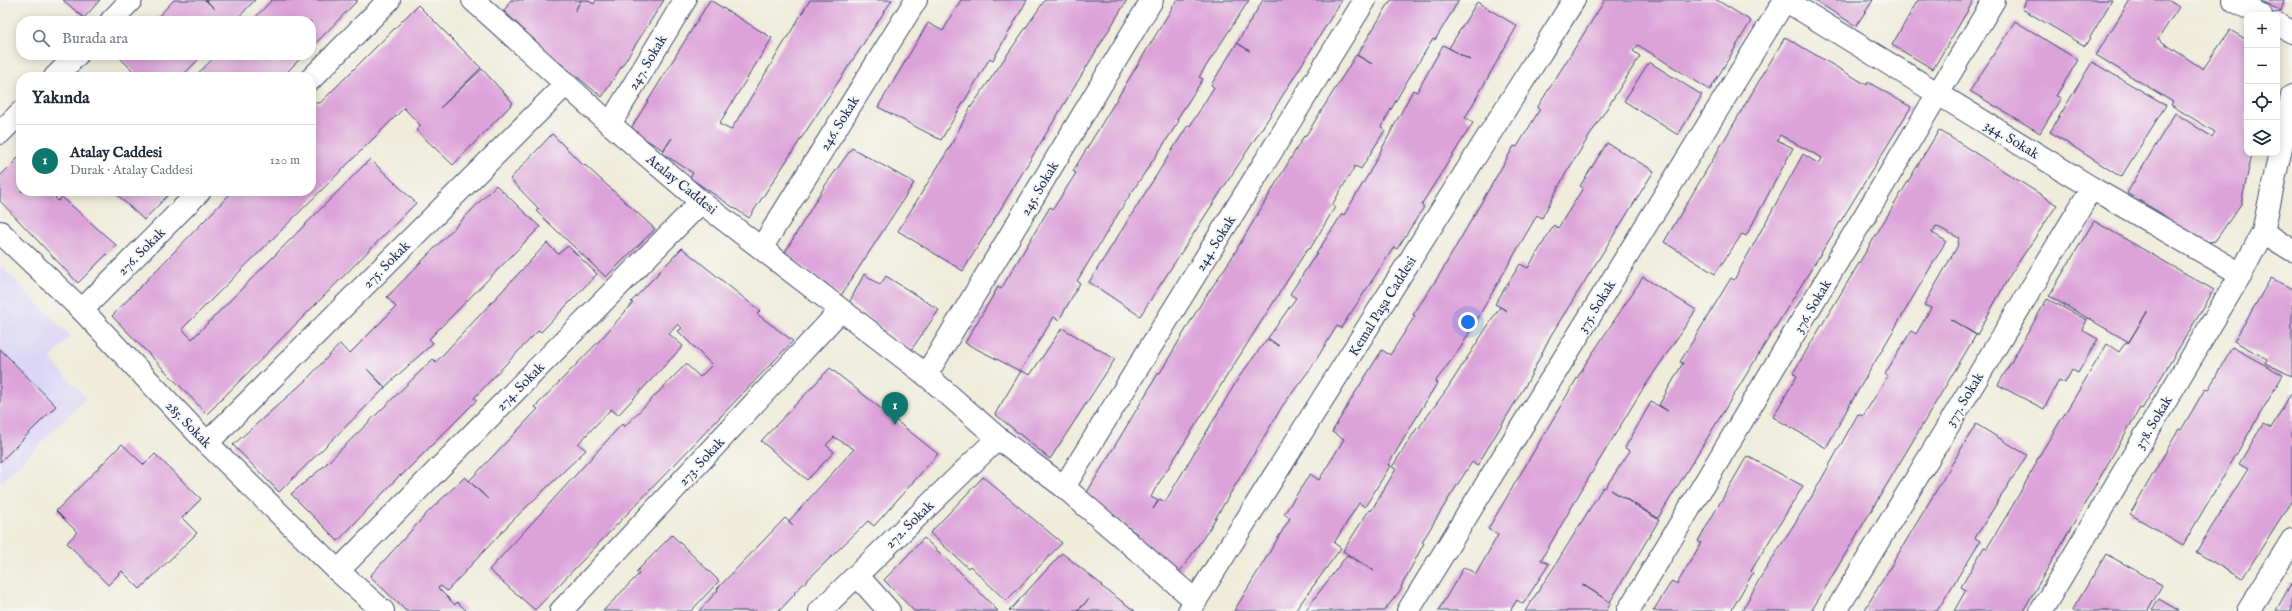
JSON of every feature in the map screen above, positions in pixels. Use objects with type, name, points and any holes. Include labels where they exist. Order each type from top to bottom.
[{"type":"street","points":[[116,16],[132,0]]},
{"type":"street","points":[[316,74],[389,0]]},
{"type":"street","name":"Atalay Caddesi","points":[[474,0],[565,84],[701,202],[762,247],[840,311],[926,375],[998,438],[1064,487],[1192,606]]},
{"type":"street","name":"247. Sokak","points":[[610,124],[685,0]]},
{"type":"street","name":"246. Sokak","points":[[762,247],[916,0]]},
{"type":"street","name":"245. Sokak","points":[[926,375],[1152,0]]},
{"type":"street","name":"244. Sokak","points":[[1064,487],[1365,0]]},
{"type":"street","name":"Kemal Paşa Caddesi","points":[[1192,606],[1574,0]]},
{"type":"street","name":"344. Sokak","points":[[1785,0],[2092,188],[2241,274]]},
{"type":"street","name":"375. Sokak","points":[[1408,611],[1785,0]]},
{"type":"street","name":"376. Sokak","points":[[1628,611],[1940,95],[1994,0]]},
{"type":"street","points":[[2233,0],[2255,12]]},
{"type":"street","points":[[2280,26],[2292,32]]},
{"type":"street","points":[[60,72],[72,60]]},
{"type":"street","name":"275. Sokak","points":[[207,443],[565,84]]},
{"type":"street","name":"378. Sokak","points":[[2041,611],[2241,274],[2263,232],[2292,96]]},
{"type":"street","points":[[0,133],[16,117]]},
{"type":"street","name":"377. Sokak","points":[[1836,611],[2092,188]]},
{"type":"street","name":"276. Sokak","points":[[82,310],[195,196]]},
{"type":"street","name":"274. Sokak","points":[[338,571],[701,202]]},
{"type":"street","name":"285. Sokak","points":[[0,232],[82,310],[207,443],[338,571],[383,611]]},
{"type":"street","points":[[2263,232],[2292,250]]},
{"type":"street","name":"273. Sokak","points":[[561,611],[840,311]]},
{"type":"street","name":"272. Sokak","points":[[820,611],[998,438]]},
{"type":"street","points":[[2248,611],[2292,540]]},
{"type":"street","points":[[856,575],[889,611]]},
{"type":"shaded area","points":[[0,265],[70,336],[50,359],[86,398],[0,484]]},
{"type":"building","points":[[63,0],[100,0],[86,16],[82,16]]},
{"type":"building","points":[[174,0],[205,0],[215,9],[206,0],[255,0],[240,16],[159,16]]},
{"type":"building","points":[[272,0],[358,0],[316,43],[316,16],[257,16]]},
{"type":"building","points":[[511,0],[587,0],[594,4],[596,0],[664,0],[602,97],[549,54],[504,11]]},
{"type":"building","points":[[710,0],[772,38],[719,124],[731,130],[810,0],[892,0],[749,218],[690,178],[693,173],[662,153],[672,138],[663,150],[630,130]]},
{"type":"building","points":[[961,0],[1027,0],[993,60],[990,58],[941,140],[878,107],[928,23],[943,31]]},
{"type":"building","points":[[1045,0],[1127,0],[963,271],[898,231],[950,147],[969,110]]},
{"type":"building","points":[[1177,0],[1249,0],[1199,77],[1203,79],[1177,119],[1179,121],[1126,201],[1077,281],[1080,283],[1059,320],[1054,317],[1020,371],[965,343],[998,287],[1001,289],[1050,207],[1053,209],[1076,173],[1073,171]]},
{"type":"building","points":[[1263,0],[1342,0],[1268,119],[1140,316],[1089,282],[1188,125],[1190,126],[1214,87],[1211,85]]},
{"type":"building","points":[[1391,0],[1459,0],[1435,40],[1433,39],[1406,83],[1381,127],[1385,130],[1361,169],[1355,166],[1332,205],[1335,207],[1310,249],[1308,248],[1155,489],[1151,497],[1158,501],[1153,509],[1160,499],[1165,502],[1239,377],[1267,339],[1279,346],[1268,338],[1296,298],[1290,294],[1342,214],[1344,215],[1368,175],[1413,90],[1417,92],[1443,45],[1470,60],[1449,48],[1477,2],[1517,26],[1465,118],[1473,123],[1421,205],[1424,207],[1397,249],[1394,247],[1341,328],[1337,326],[1311,368],[1283,405],[1208,531],[1179,573],[1134,537],[1137,534],[1086,494],[1202,302],[1231,259],[1304,136],[1305,137],[1356,55],[1372,64],[1357,55]]},
{"type":"building","points":[[1605,0],[1717,0],[1751,21],[1710,90],[1638,45],[1633,51],[1640,56],[1566,173],[1542,218],[1537,215],[1461,347],[1435,382],[1437,383],[1365,507],[1359,503],[1334,543],[1341,548],[1295,611],[1234,611],[1290,518],[1284,514],[1310,474],[1319,480],[1344,439],[1332,432],[1355,393],[1382,350],[1390,355],[1415,316],[1413,315],[1440,274],[1514,146],[1517,147],[1540,109],[1537,108]]},
{"type":"building","points":[[1814,0],[1873,0],[1856,26]]},
{"type":"building","points":[[1918,0],[1974,0],[1933,69],[1892,45]]},
{"type":"building","points":[[2027,0],[2112,0],[2085,46],[2022,9]]},
{"type":"building","points":[[2130,0],[2168,0],[2179,7],[2158,39],[2203,69],[2230,30],[2244,38],[2244,156],[2252,156],[2241,204],[2215,241],[2201,243],[2162,214],[2127,193],[2175,113],[2212,137],[2215,132],[2171,105],[2173,102],[2096,55]]},
{"type":"building","points":[[2259,0],[2284,0],[2281,11]]},
{"type":"building","points":[[418,5],[481,68],[440,108],[482,69],[513,103],[453,165],[416,130],[421,126],[404,108],[316,196],[316,103],[317,102],[319,104]]},
{"type":"building","points":[[2015,21],[2078,60],[2056,96],[2061,98],[2040,133],[1970,91]]},
{"type":"building","points":[[1785,37],[1867,85],[1868,82],[1911,107],[1658,518],[1611,490],[1659,520],[1610,602],[1582,584],[1611,603],[1606,611],[1525,611],[1603,487],[1605,488],[1630,451],[1625,448],[1651,402],[1668,411],[1659,405],[1683,363],[1680,362],[1731,278],[1734,280],[1803,154],[1819,164],[1822,158],[1780,135],[1777,140],[1793,148],[1746,236],[1742,234],[1715,274],[1664,242]]},
{"type":"building","points":[[122,60],[198,60],[186,72],[134,72]]},
{"type":"building","points":[[212,60],[299,60],[287,72],[199,72]]},
{"type":"building","points":[[1649,62],[1702,95],[1678,135],[1624,101]]},
{"type":"building","points":[[2092,62],[2166,105],[2121,177],[2050,132]]},
{"type":"building","points":[[1939,130],[2057,205],[2010,275],[1977,335],[1950,319],[1976,335],[1812,610],[1814,611],[1742,611],[1760,578],[1812,496],[1858,414],[1863,416],[1888,376],[1885,374],[1911,331],[1916,334],[1931,308],[1924,305],[1957,247],[1959,238],[1936,226],[1932,233],[1946,241],[1826,448],[1773,417],[1797,376],[1793,373]]},
{"type":"building","points":[[552,134],[584,166],[585,165],[655,229],[606,277],[536,211],[539,209],[510,179]]},
{"type":"building","points":[[1607,143],[1654,171],[1551,335],[1528,381],[1477,466],[1472,462],[1422,542],[1424,543],[1401,587],[1402,588],[1384,611],[1305,611],[1347,555],[1374,571],[1343,551],[1369,510],[1371,511],[1396,469],[1392,467],[1417,428],[1418,429],[1447,389],[1500,307],[1507,311],[1495,304],[1520,264],[1528,268],[1554,225],[1558,228],[1583,188],[1580,186]]},
{"type":"building","points":[[852,148],[914,183],[840,297],[785,252],[824,187]]},
{"type":"building","points":[[370,159],[416,203],[207,414],[112,316],[228,196],[316,196],[182,329],[192,339]]},
{"type":"building","points":[[16,160],[16,196],[57,196],[55,198],[58,201],[62,197],[116,245],[78,283],[0,201],[0,176]]},
{"type":"building","points":[[496,185],[540,227],[429,339],[433,343],[385,387],[367,369],[385,388],[279,492],[233,445],[306,380],[340,344],[349,354],[396,307],[387,297]]},
{"type":"building","points":[[118,196],[167,196],[144,220]]},
{"type":"building","points":[[2094,221],[2214,290],[2142,409],[2140,408],[2023,611],[1954,611],[1966,590],[1961,587],[1984,547],[1987,548],[2013,505],[2037,462],[2036,461],[2107,344],[2119,352],[2126,342],[2129,342],[2049,296]]},
{"type":"building","points":[[547,243],[558,254],[568,246],[597,274],[541,332],[539,330],[505,365],[474,398],[477,400],[401,476],[400,475],[338,541],[291,494],[323,467],[433,359],[436,362]]},
{"type":"building","points":[[682,248],[760,311],[757,314],[793,341],[535,610],[489,570],[622,424],[624,427],[686,364],[700,377],[712,365],[678,331],[682,328],[678,324],[669,334],[683,346],[618,415],[611,409],[578,444],[586,450],[512,521],[447,591],[441,586],[438,588],[455,605],[457,602],[467,611],[406,611],[370,576],[429,511],[465,477],[469,481],[538,409],[535,407],[602,338],[633,303],[631,302]]},
{"type":"building","points":[[864,274],[880,285],[886,276],[939,310],[911,350],[849,303]]},
{"type":"building","points":[[1643,277],[1696,310],[1639,395],[1541,560],[1549,564],[1523,604],[1517,600],[1510,611],[1438,611],[1464,567],[1476,574],[1498,535],[1488,529],[1586,363]]},
{"type":"building","points":[[2271,278],[2292,289],[2292,376],[2265,363],[2267,359],[2234,341]]},
{"type":"building","points":[[2047,299],[2087,320],[2082,330],[2098,339],[2078,373],[2072,370],[2065,383],[2059,380],[2044,409],[1998,385]]},
{"type":"building","points":[[1062,328],[1115,359],[1050,459],[995,414],[1021,371],[1030,375]]},
{"type":"building","points":[[2232,347],[2283,375],[2183,545],[2130,514],[2179,429],[2181,430],[2205,389],[2208,390]]},
{"type":"building","points":[[0,349],[56,406],[0,462]]},
{"type":"building","points":[[830,368],[938,454],[874,526],[868,521],[794,593],[795,594],[779,611],[699,611],[718,590],[717,589],[785,518],[793,525],[789,521],[854,449],[834,437],[826,445],[834,452],[807,480],[761,441]]},
{"type":"building","points":[[2292,392],[2292,500],[2242,579],[2196,552],[2248,469],[2239,464],[2263,424],[2271,428]]},
{"type":"building","points":[[1976,424],[2027,455],[1975,538],[1980,541],[1937,611],[1864,611]]},
{"type":"building","points":[[122,444],[144,465],[155,454],[201,499],[182,518],[197,533],[140,589],[122,571],[108,585],[67,543],[77,532],[56,511]]},
{"type":"building","points":[[1747,456],[1803,486],[1751,571],[1753,573],[1731,611],[1653,611],[1672,581],[1677,584],[1701,543],[1698,541]]},
{"type":"building","points":[[983,477],[1062,543],[1006,601],[970,566],[968,568],[930,533]]},
{"type":"building","points":[[672,535],[719,581],[691,611],[603,611],[639,574],[636,572]]},
{"type":"building","points":[[924,538],[998,611],[914,611],[884,580]]},
{"type":"building","points":[[1062,553],[1102,585],[1101,586],[1135,611],[1078,611],[1089,599],[1077,611],[1009,611]]},
{"type":"building","points":[[2106,554],[2162,585],[2148,611],[2072,611]]},
{"type":"building","points":[[2292,582],[2292,611],[2276,611],[2278,607]]},
{"type":"building","points":[[2159,599],[2179,611],[2152,611]]},
{"type":"place","name":"Atalay Caddesi","points":[[895,425]]}]
